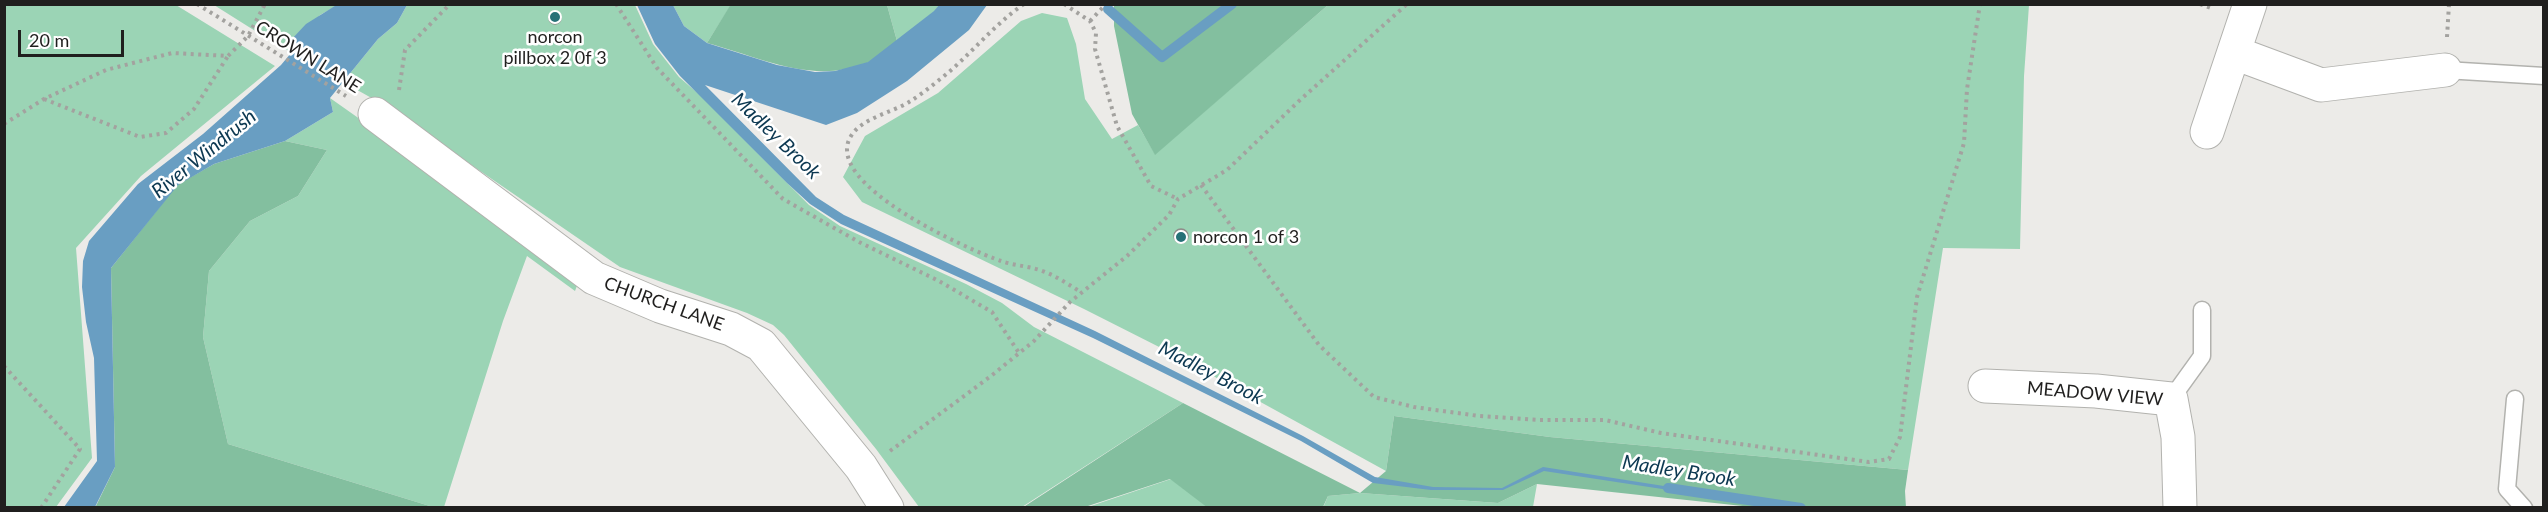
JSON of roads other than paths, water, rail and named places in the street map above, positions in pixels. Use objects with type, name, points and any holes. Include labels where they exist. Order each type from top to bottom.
[{"type":"street","points":[[2207,132],[2250,4]]},
{"type":"street","points":[[2235,53],[2321,86],[2445,70]]},
{"type":"street","name":"CHURCH LANE","points":[[375,114],[594,278],[660,306],[731,328],[761,345],[861,467],[887,507]]},
{"type":"street","name":"MEADOW VIEW","points":[[1985,386],[2096,391],[2170,399],[2178,437],[2180,507]]},
{"type":"lane","points":[[2445,70],[2544,76]]},
{"type":"lane","points":[[2170,399],[2202,356],[2202,310]]},
{"type":"lane","points":[[2514,399],[2508,489],[2524,507]]},
{"type":"water","name":"River Windrush","points":[[338,4],[407,5],[397,23],[378,39],[330,98],[333,112],[285,141],[214,164],[178,185],[111,268],[115,467],[95,507],[64,507],[97,461],[94,358],[86,322],[82,287],[83,261],[89,241],[138,184],[203,134],[281,65],[296,47],[291,40],[306,24]]},
{"type":"water","points":[[637,5],[673,5],[684,26],[707,43],[777,65],[815,72],[835,71],[868,62],[939,5],[987,5],[969,30],[907,81],[857,113],[826,125],[705,85],[816,197],[844,215],[1095,331],[1303,436],[1375,477],[1433,487],[1502,488],[1543,467],[1683,489],[1682,492],[1544,471],[1503,490],[1431,490],[1373,483],[1301,441],[1093,338],[841,224],[810,204],[680,76],[655,44]]},
{"type":"waterway","points":[[1108,9],[1162,57],[1232,4]]},
{"type":"waterway","name":"Madley Brook","points":[[1668,488],[1801,508]]},
{"type":"place","name":"norcon pillbox 2 0f 3","points":[[555,17]]},
{"type":"place","name":"norcon 1 of 3","points":[[1181,237]]}]
